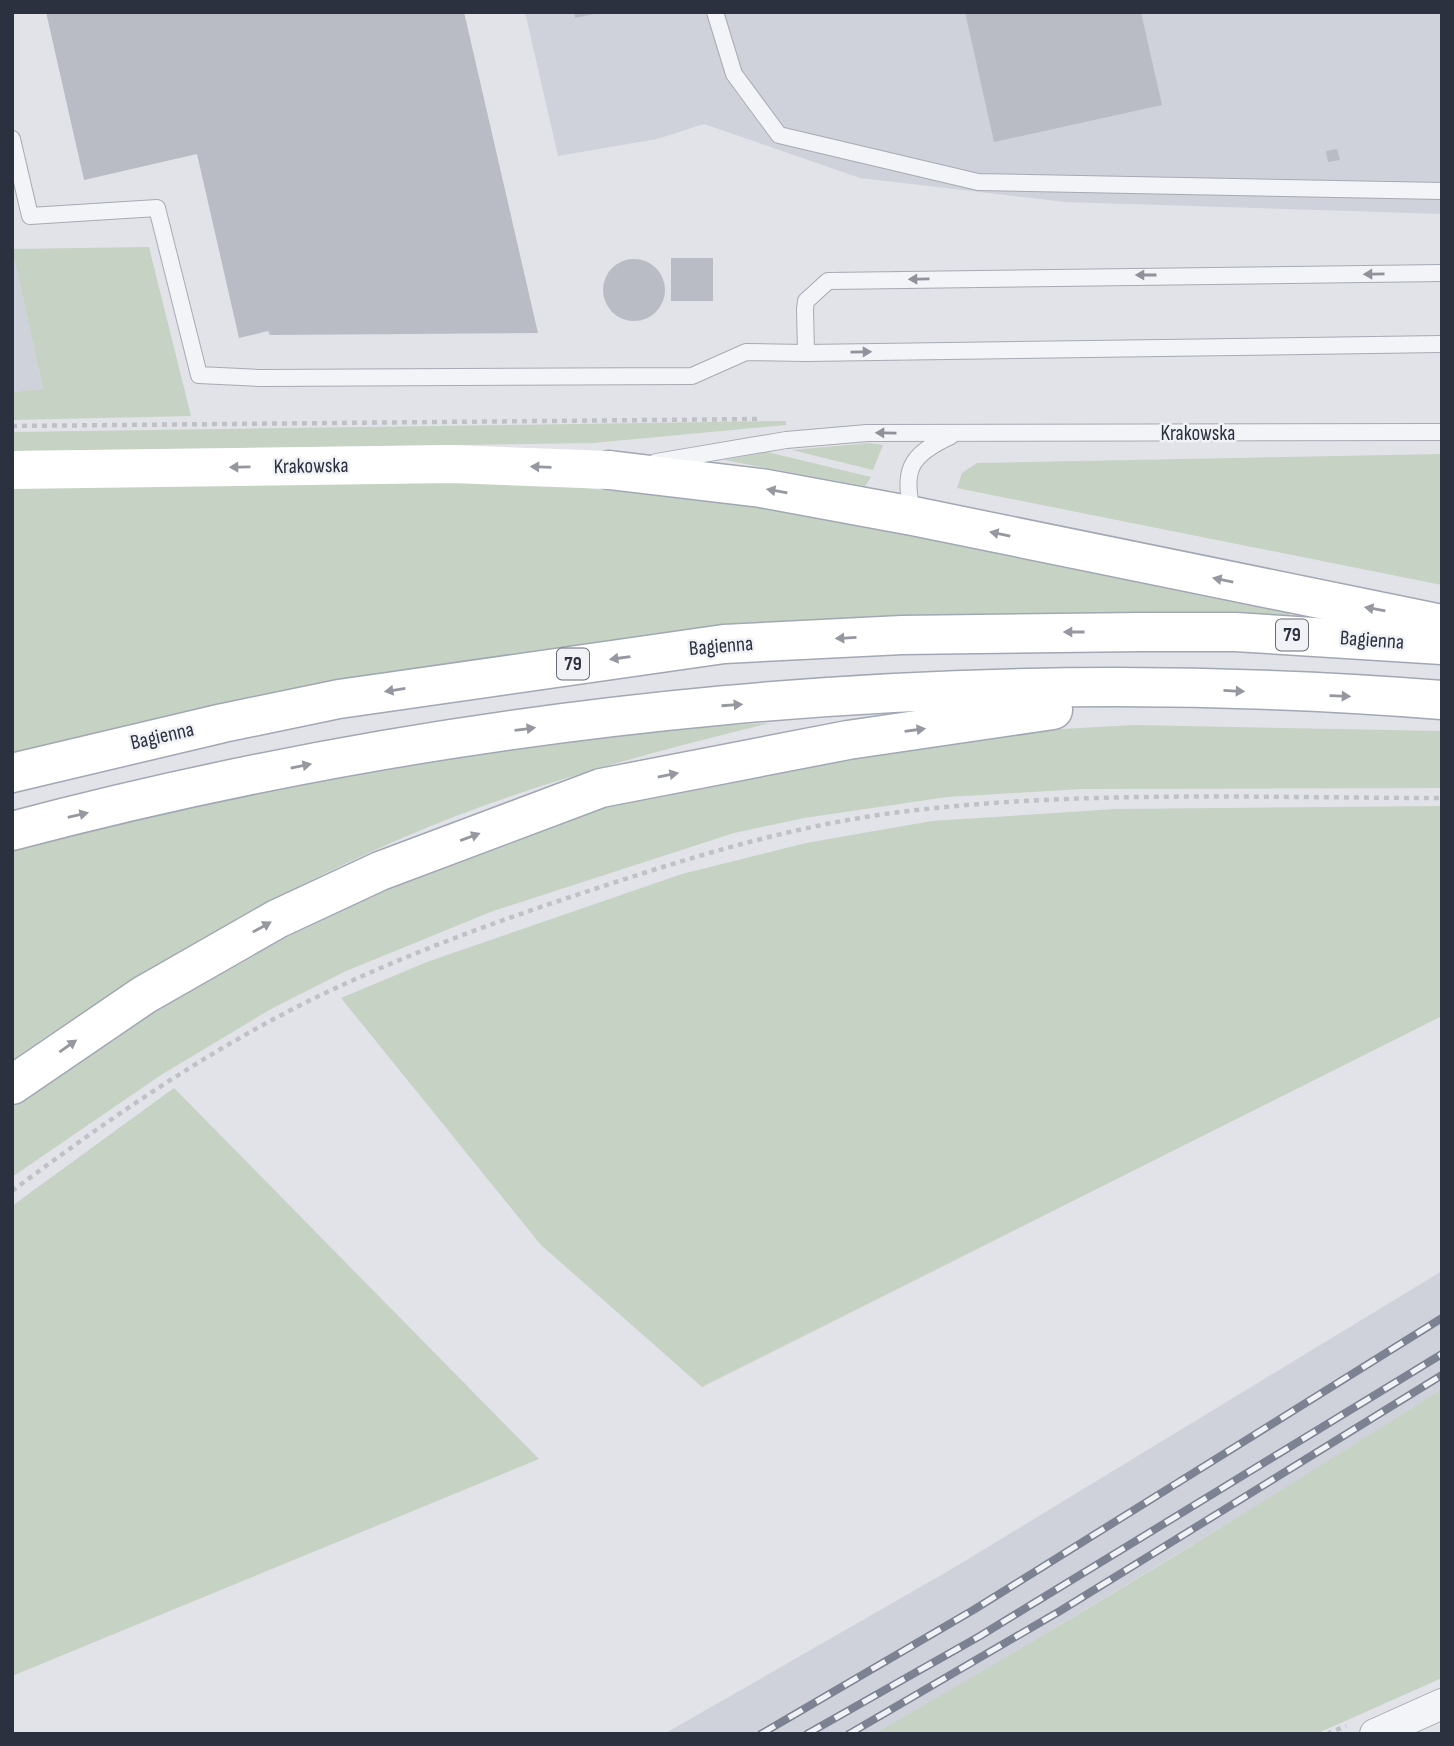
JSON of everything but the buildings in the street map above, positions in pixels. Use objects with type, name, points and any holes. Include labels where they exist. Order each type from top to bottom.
[{"type":"main road","name":"Krakowska","points":[[12,470],[452,464],[609,470],[761,488],[913,516],[1442,624]]},
{"type":"main road","name":"Bagienna","points":[[12,773],[211,725],[339,699],[724,644],[902,635],[1235,632],[1442,645]]},
{"type":"main road","points":[[12,1085],[144,995],[276,919],[380,871],[601,788],[848,740],[1196,689]]},
{"type":"main road","points":[[12,831],[241,777],[359,754],[664,710],[968,691],[1196,689],[1442,700]]},
{"type":"street","points":[[1374,1734],[1442,1704]]},
{"type":"lane","points":[[715,12],[734,74],[779,135],[978,182],[1442,191]]},
{"type":"lane","points":[[12,139],[30,216],[157,208],[199,375],[259,378],[692,376],[746,352],[1442,344]]},
{"type":"lane","points":[[806,353],[806,301],[828,281],[1442,273]]},
{"type":"lane","name":"Krakowska","points":[[609,470],[786,440],[867,433],[1442,432]]},
{"type":"lane","points":[[913,516],[906,480],[910,466],[929,446],[955,434]]},
{"type":"path","points":[[12,426],[763,419]]},
{"type":"path","points":[[12,1191],[134,1104],[252,1032],[319,996],[501,920],[710,852],[829,824],[947,807],[1112,799],[1442,798]]},
{"type":"shaded area","points":[[525,12],[1442,12],[1442,214],[1065,202],[860,178],[704,124],[657,139],[558,156]]},
{"type":"shaded area","points":[[12,249],[43,389],[12,392]]},
{"type":"shaded area","points":[[1442,1271],[1442,1389],[1296,1482],[987,1669],[874,1734],[664,1734],[950,1570]]},
{"type":"green space","points":[[149,247],[191,416],[12,420],[12,392],[43,389],[12,249]]},
{"type":"green space","points":[[786,421],[786,425],[593,443],[12,451],[12,432]]},
{"type":"green space","points":[[869,443],[883,445],[873,470],[792,450]]},
{"type":"green space","points":[[767,452],[871,477],[865,486],[724,460]]},
{"type":"green space","points":[[1442,454],[1442,585],[957,488],[962,473],[977,463]]},
{"type":"green space","points":[[476,482],[577,487],[775,508],[1291,613],[1287,617],[1064,613],[897,617],[736,628],[632,639],[424,668],[320,687],[217,707],[12,755],[12,488]]},
{"type":"green space","points":[[770,723],[572,776],[494,802],[398,840],[340,866],[227,925],[118,990],[12,1060],[12,851],[216,802],[422,763],[595,738]]},
{"type":"green space","points":[[1134,725],[1442,731],[1442,788],[1082,789],[947,797],[804,818],[734,833],[493,911],[346,971],[271,1009],[161,1075],[12,1177],[12,1107],[156,1011],[285,938],[421,874],[564,820],[609,806],[987,733]]},
{"type":"green space","points":[[1442,806],[1442,1016],[702,1387],[541,1245],[341,998],[427,962],[682,874],[806,843],[932,821],[1116,809]]},
{"type":"green space","points":[[174,1088],[539,1459],[12,1676],[12,1206]]},
{"type":"green space","points":[[1442,1389],[1442,1678],[1316,1734],[874,1734],[1160,1565]]},
{"type":"railway","points":[[761,1734],[975,1609],[1442,1318]]},
{"type":"railway","points":[[807,1734],[980,1636],[1442,1354]]},
{"type":"railway","points":[[849,1734],[1060,1611],[1442,1375]]}]
